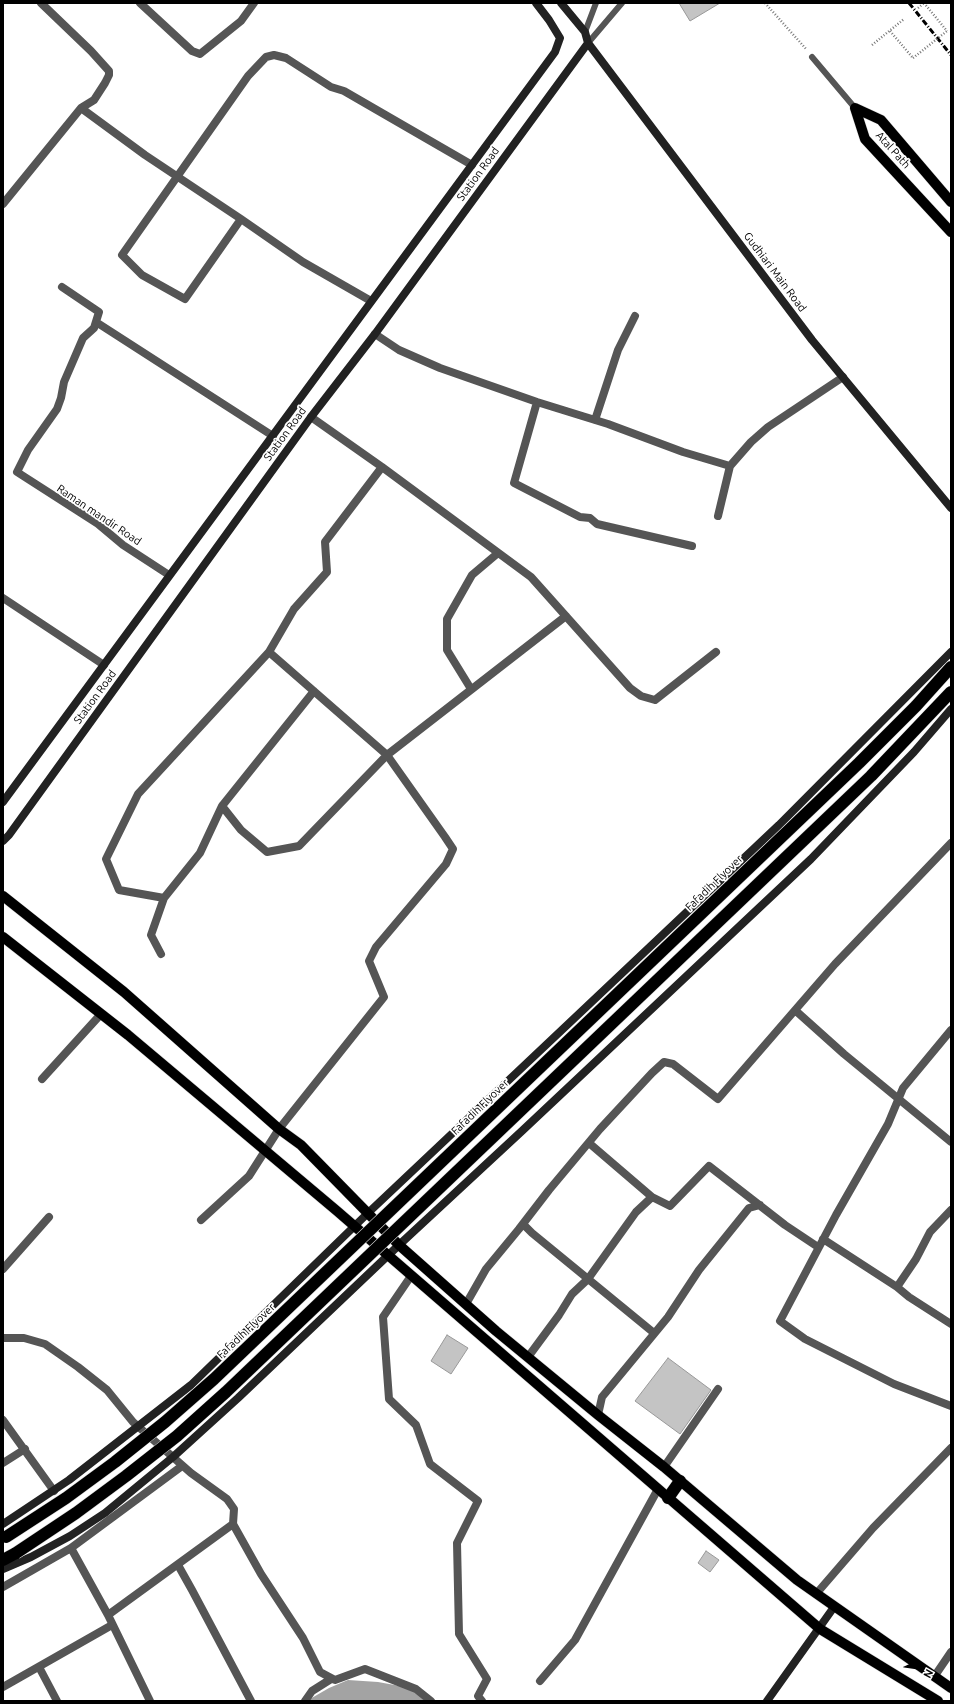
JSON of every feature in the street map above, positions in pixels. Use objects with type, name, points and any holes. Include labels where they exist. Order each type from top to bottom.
[{"type":"highway","name":"Fafadih Flyover","points":[[5,1538],[66,1498],[115,1462],[165,1422],[219,1374],[859,763],[916,706],[951,667]]},
{"type":"highway","points":[[3,1560],[16,1553],[126,1476],[177,1436],[226,1392],[871,776],[951,692]]},
{"type":"highway","points":[[668,1498],[680,1481]]},
{"type":"main road","name":"Atal Path","points":[[855,108],[881,120],[951,202]]},
{"type":"main road","name":"Atal Path","points":[[855,108],[865,138],[951,232]]},
{"type":"main road","points":[[3,896],[124,992],[279,1129],[301,1145],[399,1245],[496,1331],[664,1467],[797,1580],[951,1688]]},
{"type":"main road","points":[[3,937],[134,1040],[354,1226],[820,1629],[938,1701]]},
{"type":"street","points":[[3,204],[81,108],[94,100],[109,75],[109,71],[92,51],[41,3]]},
{"type":"street","points":[[140,3],[192,51],[200,54],[241,21],[254,3]]},
{"type":"street","name":"Station Road","points":[[3,802],[556,52],[560,38],[536,3]]},
{"type":"street","points":[[561,3],[585,32],[588,43]]},
{"type":"street","name":"Station Road","points":[[3,841],[311,417],[375,334],[588,43]]},
{"type":"street","name":"Gudhiari Main Road","points":[[588,43],[812,340],[951,508]]},
{"type":"street","points":[[241,219],[185,299],[142,275],[122,255],[248,76],[266,57],[274,55],[286,58],[331,87],[344,91],[472,165]]},
{"type":"street","points":[[81,108],[177,177],[303,262],[371,301]]},
{"type":"street","points":[[62,287],[99,312],[96,322],[273,436]]},
{"type":"street","points":[[595,420],[618,350],[636,316]]},
{"type":"street","name":"Raman mandir Road","points":[[96,322],[94,328],[83,338],[64,382],[57,409],[28,450],[17,472],[98,524],[123,544],[169,575]]},
{"type":"street","points":[[375,334],[400,350],[440,368],[537,402],[595,420],[683,452],[730,466]]},
{"type":"street","points":[[718,516],[730,466],[751,442],[768,427],[843,377]]},
{"type":"street","points":[[537,402],[514,483],[580,517],[590,518],[597,524],[692,546]]},
{"type":"street","points":[[311,417],[531,576],[630,688],[641,696],[655,700],[716,652]]},
{"type":"street","points":[[164,898],[120,890],[106,859],[138,794],[269,652],[294,609],[328,572],[325,542],[382,467]]},
{"type":"street","points":[[471,689],[447,650],[447,619],[472,575],[498,553]]},
{"type":"street","points":[[3,598],[104,665]]},
{"type":"street","points":[[222,806],[241,830],[267,852],[299,846],[387,755],[566,616]]},
{"type":"street","points":[[201,1220],[249,1176],[279,1129],[384,996],[369,961],[376,947],[446,864],[452,850],[446,837],[387,755],[269,652]]},
{"type":"street","points":[[3,1524],[54,1491],[190,1385],[354,1226],[773,830],[951,652]]},
{"type":"street","points":[[161,954],[151,935],[164,898],[200,853],[222,806],[314,691]]},
{"type":"street","points":[[3,1569],[31,1558],[70,1536],[99,1517],[172,1457],[238,1398],[388,1255],[524,1130],[811,859],[909,758],[951,709]]},
{"type":"street","points":[[466,1304],[486,1269],[549,1190],[589,1143],[664,1062],[672,1064],[718,1099],[796,1011],[835,964],[951,843]]},
{"type":"street","points":[[796,1011],[844,1054],[951,1142]]},
{"type":"street","points":[[42,1079],[101,1014]]},
{"type":"street","points":[[951,1030],[903,1088],[888,1124],[818,1248],[780,1321],[805,1339],[894,1384],[951,1406]]},
{"type":"street","points":[[589,1143],[652,1197],[670,1206],[709,1166],[804,1239],[818,1248]]},
{"type":"street","points":[[528,1357],[559,1315],[572,1294],[588,1279],[636,1212],[652,1197]]},
{"type":"street","points":[[598,1415],[602,1396],[668,1317],[699,1270],[749,1208],[760,1205]]},
{"type":"street","points":[[897,1287],[916,1259],[930,1232],[951,1210]]},
{"type":"street","points":[[3,1270],[49,1217]]},
{"type":"street","points":[[523,1224],[654,1333]]},
{"type":"street","points":[[823,1239],[951,1324]]},
{"type":"street","points":[[411,1276],[383,1317],[389,1399],[416,1425],[430,1464],[478,1502],[457,1543],[458,1605],[459,1634],[487,1678],[478,1696],[482,1701]]},
{"type":"street","points":[[3,1338],[24,1338],[45,1344],[107,1390],[138,1427],[182,1466],[231,1504],[234,1509],[233,1524],[261,1574],[303,1638],[320,1672],[331,1679]]},
{"type":"street","points":[[664,1467],[718,1389]]},
{"type":"street","points":[[3,1420],[54,1491]]},
{"type":"street","points":[[3,1463],[25,1449]]},
{"type":"street","points":[[816,1594],[873,1528],[950,1450]]},
{"type":"street","points":[[3,1587],[71,1548],[182,1466]]},
{"type":"street","points":[[540,1681],[575,1640],[658,1489]]},
{"type":"street","points":[[108,1615],[233,1524]]},
{"type":"street","points":[[71,1548],[108,1615],[150,1701]]},
{"type":"street","points":[[178,1565],[251,1701]]},
{"type":"street","points":[[767,1701],[820,1629],[834,1607]]},
{"type":"street","points":[[3,1687],[112,1625]]},
{"type":"street","points":[[934,1677],[951,1652]]},
{"type":"street","points":[[39,1667],[57,1701]]},
{"type":"street","points":[[305,1701],[312,1691],[331,1679],[338,1679],[365,1669],[416,1689],[431,1701]]},
{"type":"lane","points":[[585,32],[596,3]]},
{"type":"lane","points":[[588,43],[622,3]]},
{"type":"lane","points":[[812,57],[855,108]]},
{"type":"path","points":[[764,3],[812,57]]},
{"type":"path","points":[[890,31],[913,58],[947,31],[924,3],[918,8]]},
{"type":"path","points":[[872,45],[904,19]]},
{"type":"shaded area","points":[[348,1680],[378,1682],[413,1689],[430,1701],[309,1701],[329,1688]]},
{"type":"building","points":[[679,3],[720,3],[690,21]]},
{"type":"building","points":[[447,1335],[468,1348],[451,1374],[431,1361]]},
{"type":"building","points":[[668,1358],[711,1390],[680,1434],[635,1401]]},
{"type":"building","points":[[706,1551],[719,1560],[710,1572],[698,1563]]},
{"type":"railway","points":[[909,3],[951,55]]}]
